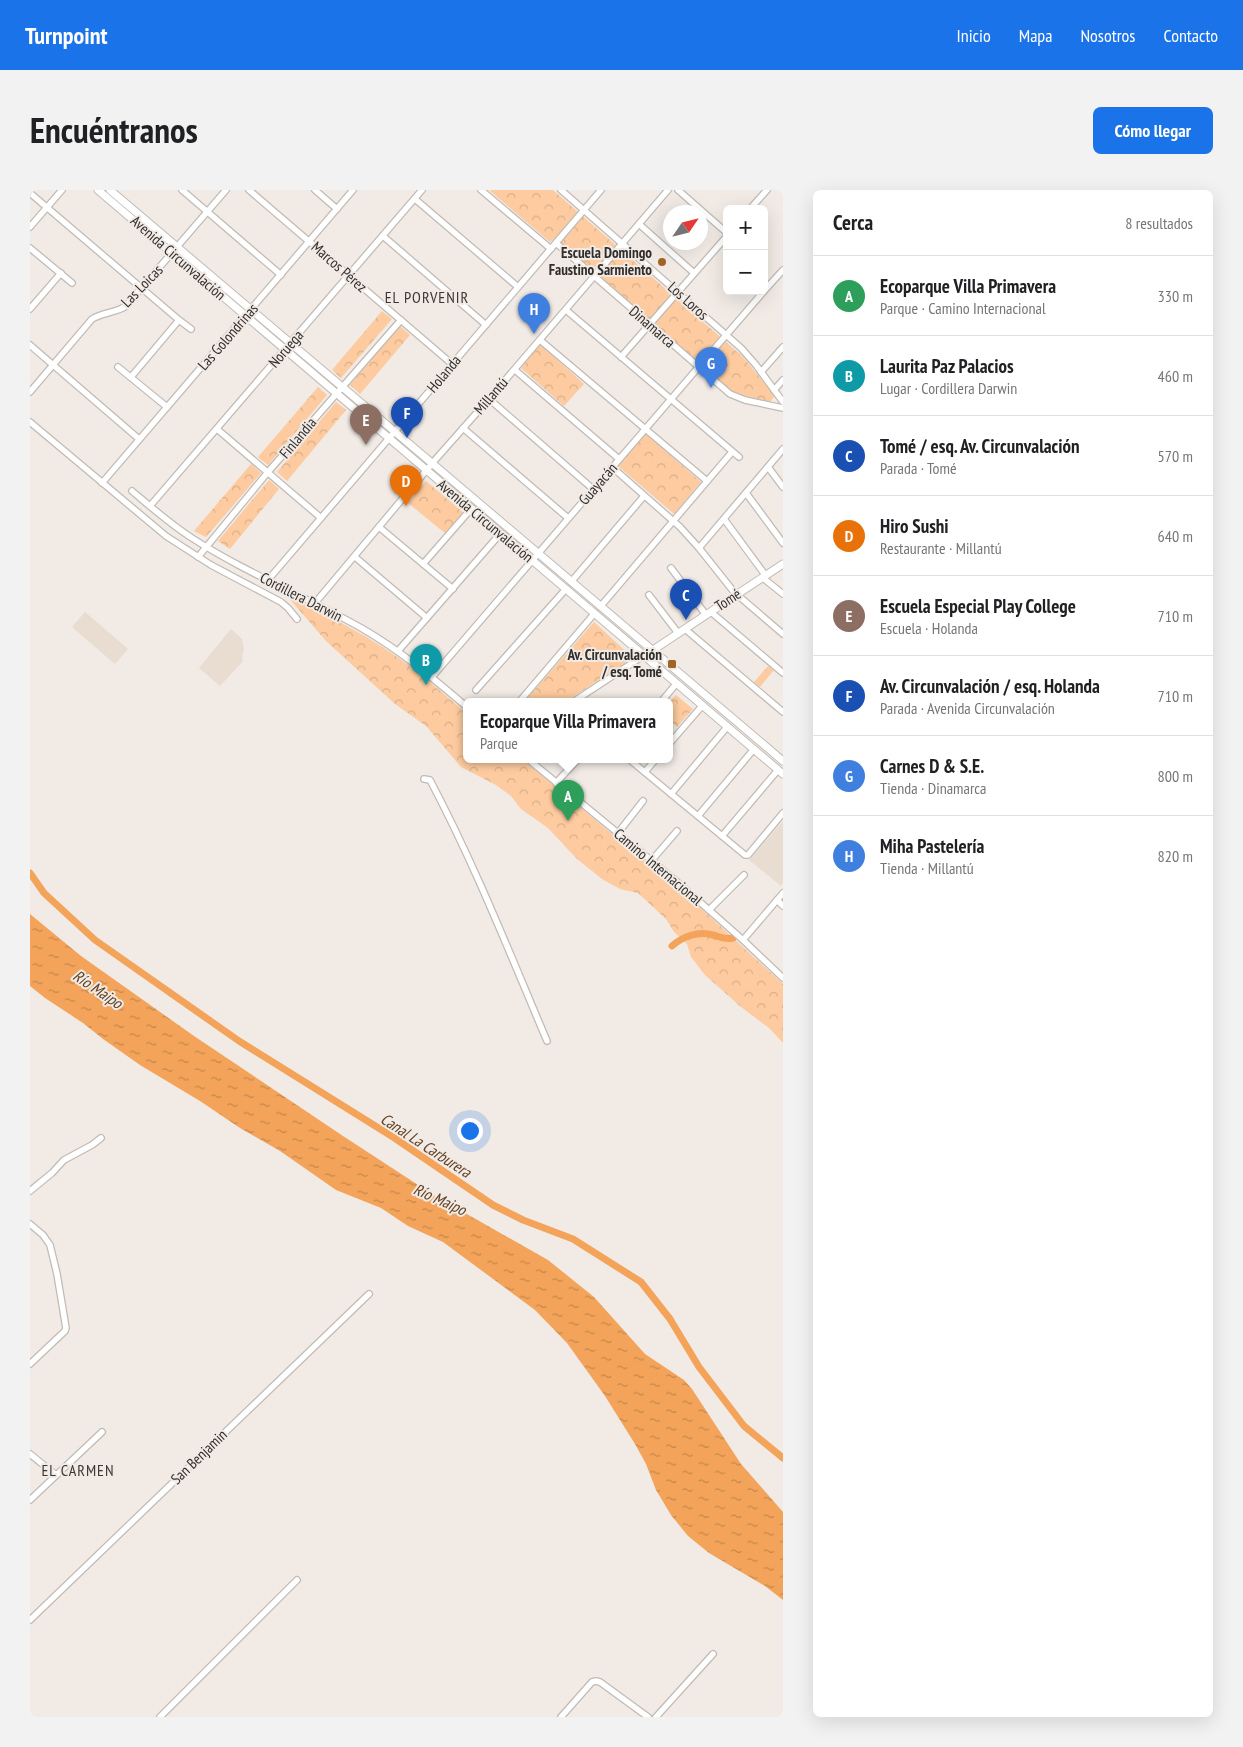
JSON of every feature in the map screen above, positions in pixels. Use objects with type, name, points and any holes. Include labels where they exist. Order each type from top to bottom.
[{"type":"street","points":[[30,226],[62,190]]},
{"type":"street","name":"Avenida Circunvalación","points":[[98,190],[565,590],[781,772]]},
{"type":"street","name":"Avenida Circunvalación","points":[[110,190],[783,761]]},
{"type":"street","points":[[182,190],[281,275]]},
{"type":"street","name":"Las Loicas","points":[[30,392],[92,319],[124,308],[226,190]]},
{"type":"street","name":"Marcos Pérez","points":[[249,190],[452,364]]},
{"type":"street","points":[[315,190],[337,209]]},
{"type":"street","name":"Las Golondrinas","points":[[102,482],[353,190]]},
{"type":"street","name":"Noruega","points":[[150,506],[422,190]]},
{"type":"street","points":[[481,190],[551,249]]},
{"type":"street","name":"Los Loros","points":[[561,190],[678,291],[746,353],[783,402]]},
{"type":"street","name":"Holanda","points":[[268,580],[601,190]]},
{"type":"street","name":"Millantú","points":[[315,603],[668,190]]},
{"type":"street","points":[[678,190],[723,230]]},
{"type":"street","points":[[753,205],[764,192],[757,190]]},
{"type":"street","points":[[30,193],[191,329]]},
{"type":"street","points":[[415,198],[518,287]]},
{"type":"street","points":[[639,224],[694,273]]},
{"type":"street","points":[[382,236],[486,325]]},
{"type":"street","points":[[621,357],[723,239]]},
{"type":"street","name":"Dinamarca","points":[[556,243],[734,396],[783,408]]},
{"type":"street","points":[[30,248],[72,283]]},
{"type":"street","name":"Guayacán","points":[[768,287],[783,270]]},
{"type":"street","points":[[30,309],[61,274]]},
{"type":"street","name":"Guayacán","points":[[432,678],[760,295]]},
{"type":"street","points":[[566,310],[739,457]]},
{"type":"street","points":[[130,377],[179,320]]},
{"type":"street","name":"Finlandia","points":[[198,558],[268,472],[400,320]]},
{"type":"street","points":[[540,340],[708,481]]},
{"type":"street","points":[[30,345],[139,439]]},
{"type":"street","points":[[762,372],[783,347]]},
{"type":"street","points":[[118,366],[167,407]]},
{"type":"street","points":[[515,370],[618,460]]},
{"type":"street","points":[[774,390],[783,380]]},
{"type":"street","points":[[489,399],[593,489]]},
{"type":"street","points":[[30,422],[159,531],[198,558],[281,602],[297,619]]},
{"type":"street","points":[[463,428],[568,518]]},
{"type":"street","points":[[217,429],[321,518]]},
{"type":"street","points":[[700,548],[783,449]]},
{"type":"street","points":[[600,607],[732,452]]},
{"type":"street","points":[[612,467],[674,521],[700,548],[737,595],[783,634]]},
{"type":"street","points":[[768,467],[783,488]]},
{"type":"street","name":"Cordillera Darwin","points":[[132,491],[176,528],[206,547],[315,603],[363,629],[398,651],[463,704]]},
{"type":"street","points":[[746,493],[783,543]]},
{"type":"street","points":[[571,582],[644,496]]},
{"type":"street","points":[[423,564],[470,509]]},
{"type":"street","points":[[724,519],[764,577],[783,594]]},
{"type":"street","points":[[379,527],[452,589]]},
{"type":"street","points":[[398,651],[500,534]]},
{"type":"street","points":[[355,557],[427,618]]},
{"type":"street","name":"Tomé","points":[[579,698],[783,564]]},
{"type":"street","points":[[671,568],[708,614],[783,673]]},
{"type":"street","points":[[476,690],[565,590]]},
{"type":"street","points":[[650,595],[682,631],[783,712]]},
{"type":"street","points":[[522,698],[594,614]]},
{"type":"street","points":[[664,698],[676,684]]},
{"type":"street","points":[[673,739],[702,706]]},
{"type":"street","points":[[671,794],[727,727]]},
{"type":"street","points":[[698,816],[754,749]]},
{"type":"street","name":"Camino Internacional","points":[[533,763],[652,860],[783,978]]},
{"type":"street","points":[[556,783],[574,763]]},
{"type":"street","points":[[634,763],[746,855],[783,813]]},
{"type":"street","points":[[645,772],[652,763]]},
{"type":"street","points":[[722,836],[781,772]]},
{"type":"street","points":[[424,779],[430,780],[459,837],[547,1041]]},
{"type":"street","points":[[618,833],[644,801]]},
{"type":"street","points":[[652,860],[677,831]]},
{"type":"street","points":[[709,910],[744,875]]},
{"type":"street","points":[[743,940],[783,893]]},
{"type":"street","points":[[777,900],[783,906]]},
{"type":"street","points":[[30,1191],[52,1173],[64,1160],[102,1138]]},
{"type":"street","points":[[30,1224],[43,1235],[52,1250],[66,1328],[30,1364]]},
{"type":"street","name":"San Benjamin","points":[[30,1620],[369,1294]]},
{"type":"street","points":[[30,1500],[102,1432]]},
{"type":"street","points":[[30,1454],[56,1476]]},
{"type":"street","points":[[160,1717],[297,1580]]},
{"type":"street","points":[[656,1717],[713,1654]]},
{"type":"street","points":[[561,1717],[592,1682],[596,1681],[648,1717]]},
{"type":"shaded area","points":[[85,612],[128,649],[115,664],[72,627]]},
{"type":"shaded area","points":[[231,629],[242,639],[244,649],[243,661],[220,686],[199,668]]},
{"type":"shaded area","points":[[783,821],[783,884],[781,886],[749,860]]},
{"type":"green space","points":[[489,190],[553,190],[743,357],[774,397],[770,402],[734,393],[555,238],[550,242]]},
{"type":"green space","points":[[382,311],[392,319],[341,378],[332,370]]},
{"type":"green space","points":[[400,326],[410,335],[360,394],[350,385]]},
{"type":"green space","points":[[540,344],[584,384],[564,406],[521,368]]},
{"type":"green space","points":[[318,387],[327,395],[268,465],[258,457]]},
{"type":"green space","points":[[336,402],[346,410],[287,481],[277,472]]},
{"type":"green space","points":[[646,434],[701,482],[674,514],[618,466]]},
{"type":"green space","points":[[251,464],[261,473],[206,537],[194,531]]},
{"type":"green space","points":[[269,480],[279,489],[230,549],[218,541]]},
{"type":"green space","points":[[426,481],[464,513],[446,534],[408,503]]},
{"type":"green space","points":[[287,596],[382,646],[418,672],[463,710],[463,763],[527,763],[693,901],[783,984],[783,1043],[769,1028],[741,1007],[705,975],[691,957],[687,944],[674,932],[666,919],[638,893],[620,889],[602,879],[577,859],[548,828],[521,809],[511,796],[496,785],[461,767],[426,726],[395,704],[326,641]]},
{"type":"green space","points":[[594,622],[633,658],[571,698],[528,698]]},
{"type":"green space","points":[[768,666],[774,670],[760,687],[754,682]]},
{"type":"green space","points":[[676,695],[693,709],[677,727],[673,724],[673,698]]},
{"type":"water","name":"Río Maipo","points":[[30,914],[81,956],[194,1036],[435,1196],[548,1260],[594,1297],[645,1354],[684,1380],[692,1389],[741,1464],[783,1512],[783,1600],[765,1586],[709,1553],[688,1536],[671,1515],[656,1490],[646,1464],[605,1396],[567,1343],[535,1310],[443,1242],[408,1226],[381,1208],[336,1190],[280,1151],[140,1065],[30,986]]},
{"type":"waterway","name":"Canal La Carburera","points":[[30,873],[44,893],[95,940],[239,1041],[393,1137],[493,1205],[523,1220],[573,1239],[641,1282],[670,1319],[699,1367],[744,1426],[783,1458]]},
{"type":"waterway","points":[[672,946],[681,939],[696,934],[733,938]]},
{"type":"place","name":"Escuela Domingo Faustino Sarmiento","points":[[662,262]]},
{"type":"place","name":"Miha Pastelería","points":[[534,334]]},
{"type":"place","name":"Carnes D & S.E.","points":[[711,388]]},
{"type":"place","name":"Av. Circunvalación / esq. Holanda","points":[[407,438]]},
{"type":"place","name":"Escuela Especial Play College","points":[[366,445]]},
{"type":"place","name":"Hiro Sushi","points":[[406,506]]},
{"type":"place","name":"Tomé / esq. Av. Circunvalación","points":[[686,620]]},
{"type":"place","name":"Av. Circunvalación / esq. Tomé","points":[[672,664]]},
{"type":"place","name":"Laurita Paz Palacios","points":[[426,685]]},
{"type":"place","name":"Ecoparque Villa Primavera","points":[[568,821]]},
{"type":"district","name":"EL PORVENIR","points":[[427,297]]},
{"type":"district","name":"EL CARMEN","points":[[78,1470]]}]
